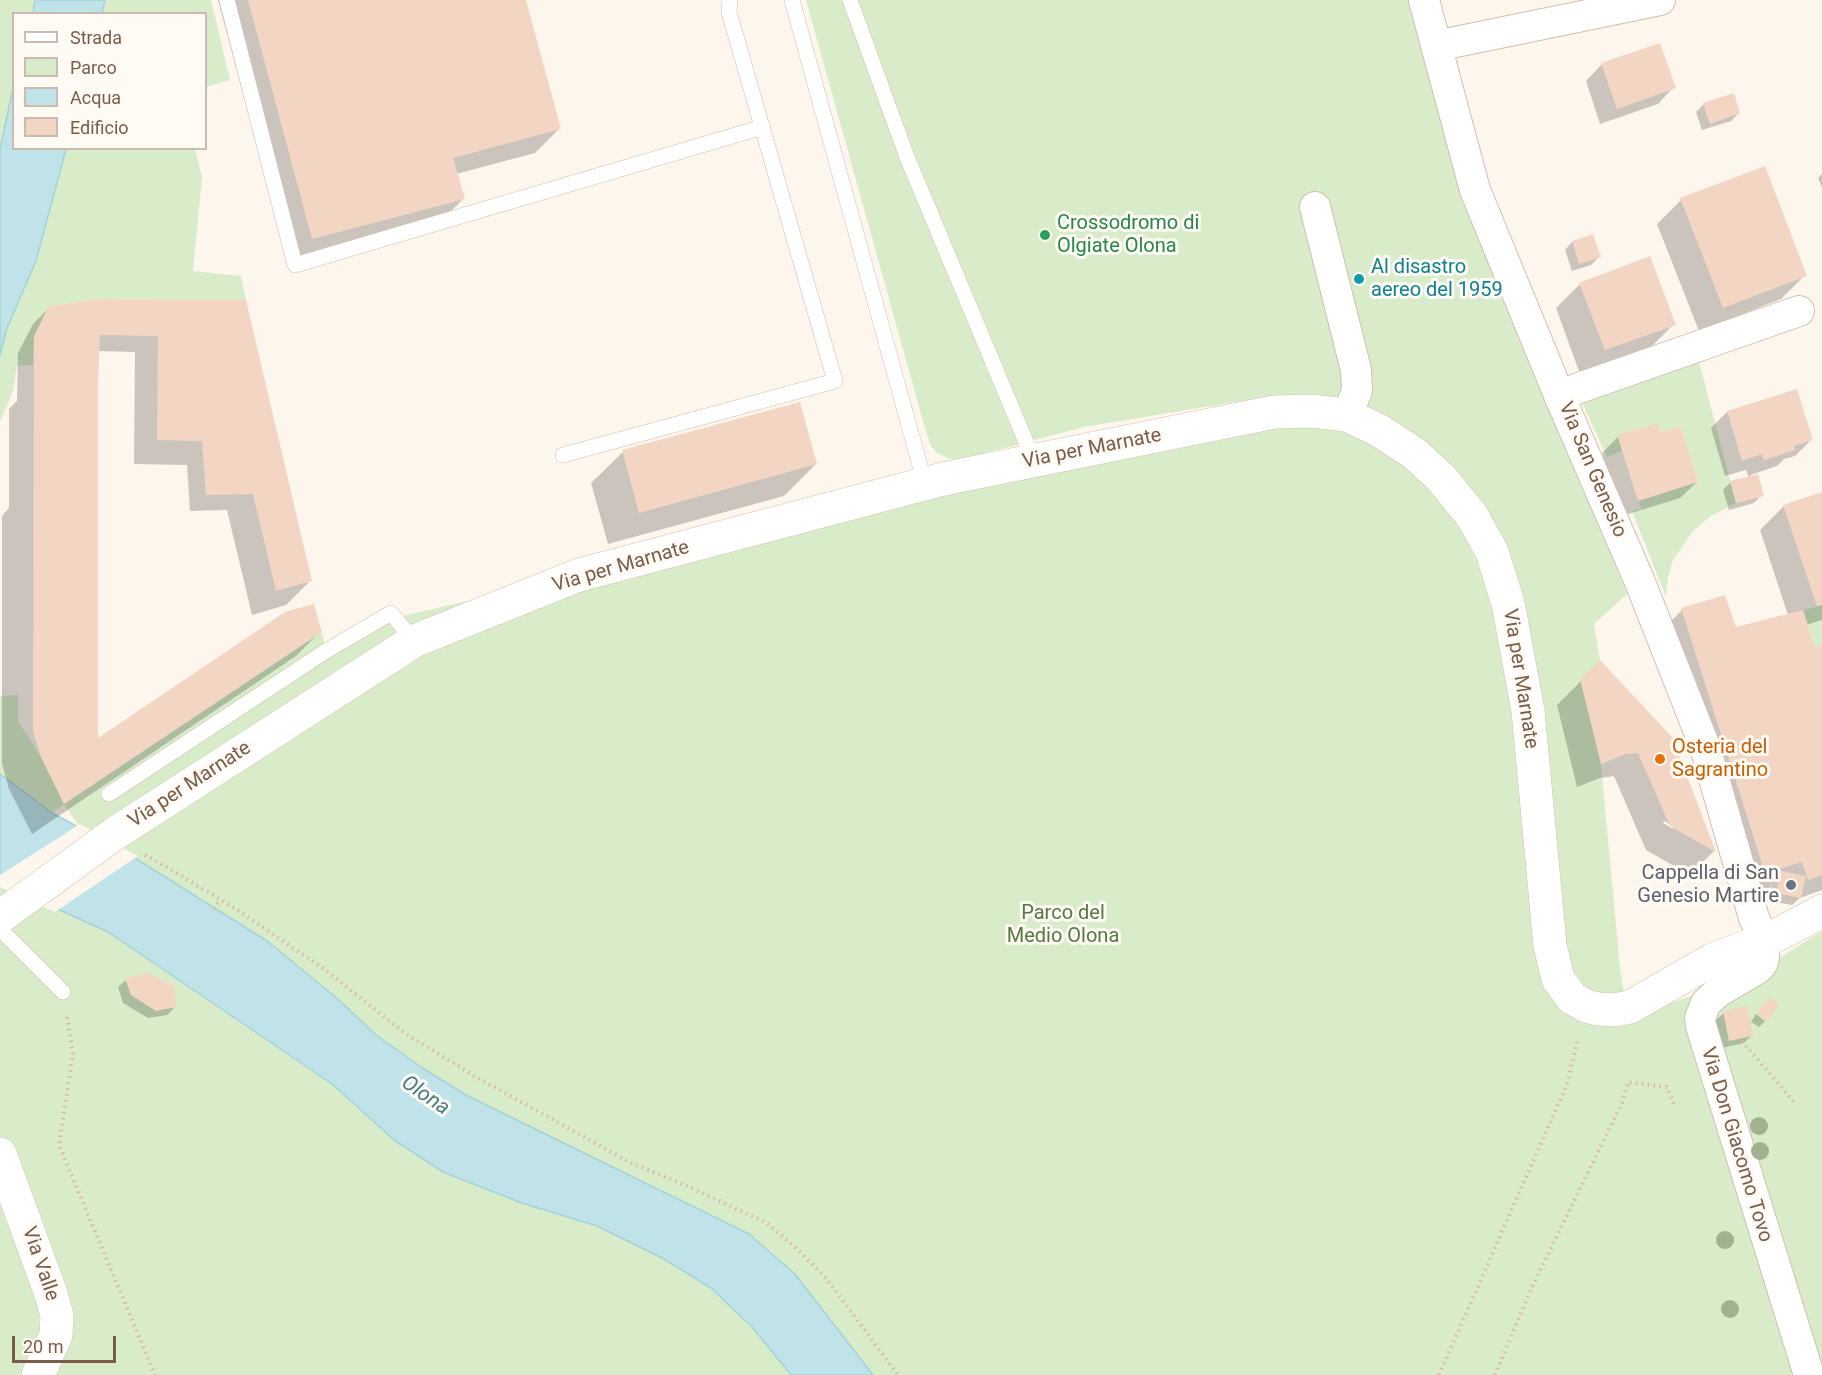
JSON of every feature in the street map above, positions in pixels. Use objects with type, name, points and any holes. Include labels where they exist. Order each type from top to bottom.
[{"type":"street","name":"Via San Genesio","points":[[1424,0],[1475,190],[1559,395],[1640,582],[1705,747],[1754,918],[1764,939]]},
{"type":"street","points":[[1436,46],[1660,0]]},
{"type":"street","points":[[1315,207],[1356,370],[1357,391],[1347,415]]},
{"type":"street","points":[[1559,395],[1799,312]]},
{"type":"street","name":"Via per Marnate","points":[[0,917],[114,834],[414,641],[579,575],[926,484],[1274,412],[1311,411],[1347,415],[1380,431],[1415,454],[1442,479],[1472,516],[1492,552],[1508,603],[1528,711],[1548,934],[1558,979],[1566,992],[1586,1006],[1607,1010],[1623,1009],[1712,960],[1791,928],[1822,911]]},
{"type":"street","name":"Via Don Giacomo Tovo","points":[[1764,939],[1762,964],[1712,998],[1702,1010],[1701,1026],[1809,1375]]},
{"type":"street","name":"Via Valle","points":[[0,1154],[57,1316],[56,1335],[38,1375]]},
{"type":"lane","points":[[227,0],[295,265],[763,127]]},
{"type":"lane","points":[[563,455],[835,381],[729,12],[730,0]]},
{"type":"lane","points":[[792,0],[926,484]]},
{"type":"lane","points":[[850,0],[907,157],[1035,461]]},
{"type":"lane","points":[[109,794],[326,651],[391,613],[414,641]]},
{"type":"lane","points":[[0,929],[63,992]]},
{"type":"path","points":[[114,834],[135,851],[160,862],[220,899],[324,969],[406,1034],[476,1077],[631,1163],[687,1185],[767,1223],[826,1278],[898,1375]]},
{"type":"path","points":[[214,909],[220,899]]},
{"type":"path","points":[[63,992],[73,1054],[59,1145],[155,1375]]},
{"type":"path","points":[[1440,1375],[1567,1084],[1579,1033]]},
{"type":"path","points":[[1739,1039],[1794,1102]]},
{"type":"path","points":[[1495,1375],[1532,1287],[1622,1102],[1629,1082],[1667,1087],[1675,1107]]},
{"type":"green space","points":[[0,0],[54,0],[51,12],[12,12],[12,150],[14,150],[0,326]]},
{"type":"green space","points":[[105,0],[211,0],[230,80],[207,87],[207,12],[102,12]]},
{"type":"green space","name":"Parco del Medio Olona","points":[[806,0],[1426,0],[1574,458],[1627,594],[1594,624],[1600,660],[1601,764],[1620,968],[1628,1018],[1754,974],[1822,931],[1822,1375],[0,1375],[0,845],[81,829],[64,804],[322,632],[326,651],[398,617],[1239,423],[1235,402],[1084,427],[955,461],[937,453],[931,446],[926,432]]},
{"type":"green space","points":[[66,150],[195,150],[202,177],[193,271],[241,276],[246,300],[101,299],[49,306],[34,336],[33,365],[17,366],[13,391],[0,422],[0,355],[7,328],[36,261]]},
{"type":"green space","points":[[1699,362],[1736,503],[1711,516],[1692,532],[1672,562],[1666,597],[1632,511],[1641,509],[1638,501],[1698,482],[1681,426],[1661,432],[1657,423],[1618,435],[1622,451],[1607,457],[1582,403]]},
{"type":"green space","points":[[1822,605],[1822,645],[1815,647],[1803,610]]},
{"type":"green space","points":[[18,695],[18,721],[41,757],[64,804],[52,813],[0,774],[0,696]]},
{"type":"water","points":[[35,0],[105,0],[102,12],[33,12]]},
{"type":"water","points":[[12,93],[12,150],[66,150],[36,261],[7,328],[0,355],[0,149]]},
{"type":"water","name":"Olona","points":[[0,774],[52,813],[127,853],[267,941],[338,999],[376,1035],[466,1095],[749,1234],[795,1274],[873,1375],[791,1375],[752,1327],[711,1288],[662,1258],[597,1226],[522,1203],[443,1172],[394,1140],[332,1084],[108,932],[0,883]]},
{"type":"pier","points":[[80,824],[138,856],[55,912],[0,887],[0,875]]},
{"type":"building","points":[[248,0],[526,0],[561,129],[453,158],[465,199],[312,239]]},
{"type":"building","points":[[1660,43],[1676,88],[1617,109],[1601,63]]},
{"type":"building","points":[[1734,93],[1740,113],[1710,124],[1703,103]]},
{"type":"building","points":[[1765,166],[1807,276],[1723,308],[1680,198]]},
{"type":"building","points":[[1593,234],[1601,257],[1579,264],[1572,241]]},
{"type":"building","points":[[1650,256],[1676,325],[1605,350],[1579,283]]},
{"type":"building","points":[[101,299],[246,300],[312,581],[276,591],[253,494],[206,495],[202,441],[157,440],[158,336],[100,335],[98,738],[285,612],[314,604],[322,632],[64,804],[41,757],[33,731],[34,336],[49,306]]},
{"type":"building","points":[[1797,389],[1813,440],[1794,446],[1795,450],[1764,460],[1762,454],[1742,461],[1727,411]]},
{"type":"building","points":[[800,402],[817,464],[639,513],[622,450]]},
{"type":"building","points":[[1658,423],[1661,432],[1681,426],[1698,482],[1638,501],[1617,435]]},
{"type":"building","points":[[1758,474],[1764,496],[1736,503],[1730,481]]},
{"type":"building","points":[[1822,492],[1822,605],[1817,606],[1783,505]]},
{"type":"building","points":[[1725,595],[1736,627],[1803,610],[1815,647],[1822,645],[1822,875],[1808,880],[1802,862],[1765,873],[1681,608]]},
{"type":"building","name":"Osteria del Sagrantino","points":[[1600,660],[1672,737],[1716,852],[1670,826],[1638,753],[1626,754],[1601,764],[1580,679]]},
{"type":"building","name":"Cappella di San Genesio Martire","points":[[1781,871],[1806,876],[1801,898],[1776,893]]},
{"type":"building","points":[[148,973],[174,986],[176,1007],[156,1011],[131,995],[125,978]]},
{"type":"building","points":[[1769,997],[1779,1005],[1767,1021],[1757,1013]]},
{"type":"building","points":[[1747,1006],[1753,1036],[1729,1041],[1723,1011]]},
{"type":"place","name":"Crossodromo di Olgiate Olona","points":[[1045,235]]},
{"type":"place","name":"Al disastro aereo del 1959","points":[[1359,279]]},
{"type":"place","name":"Osteria del Sagrantino","points":[[1660,759]]},
{"type":"place","name":"Cappella di San Genesio Martire","points":[[1791,885]]}]
